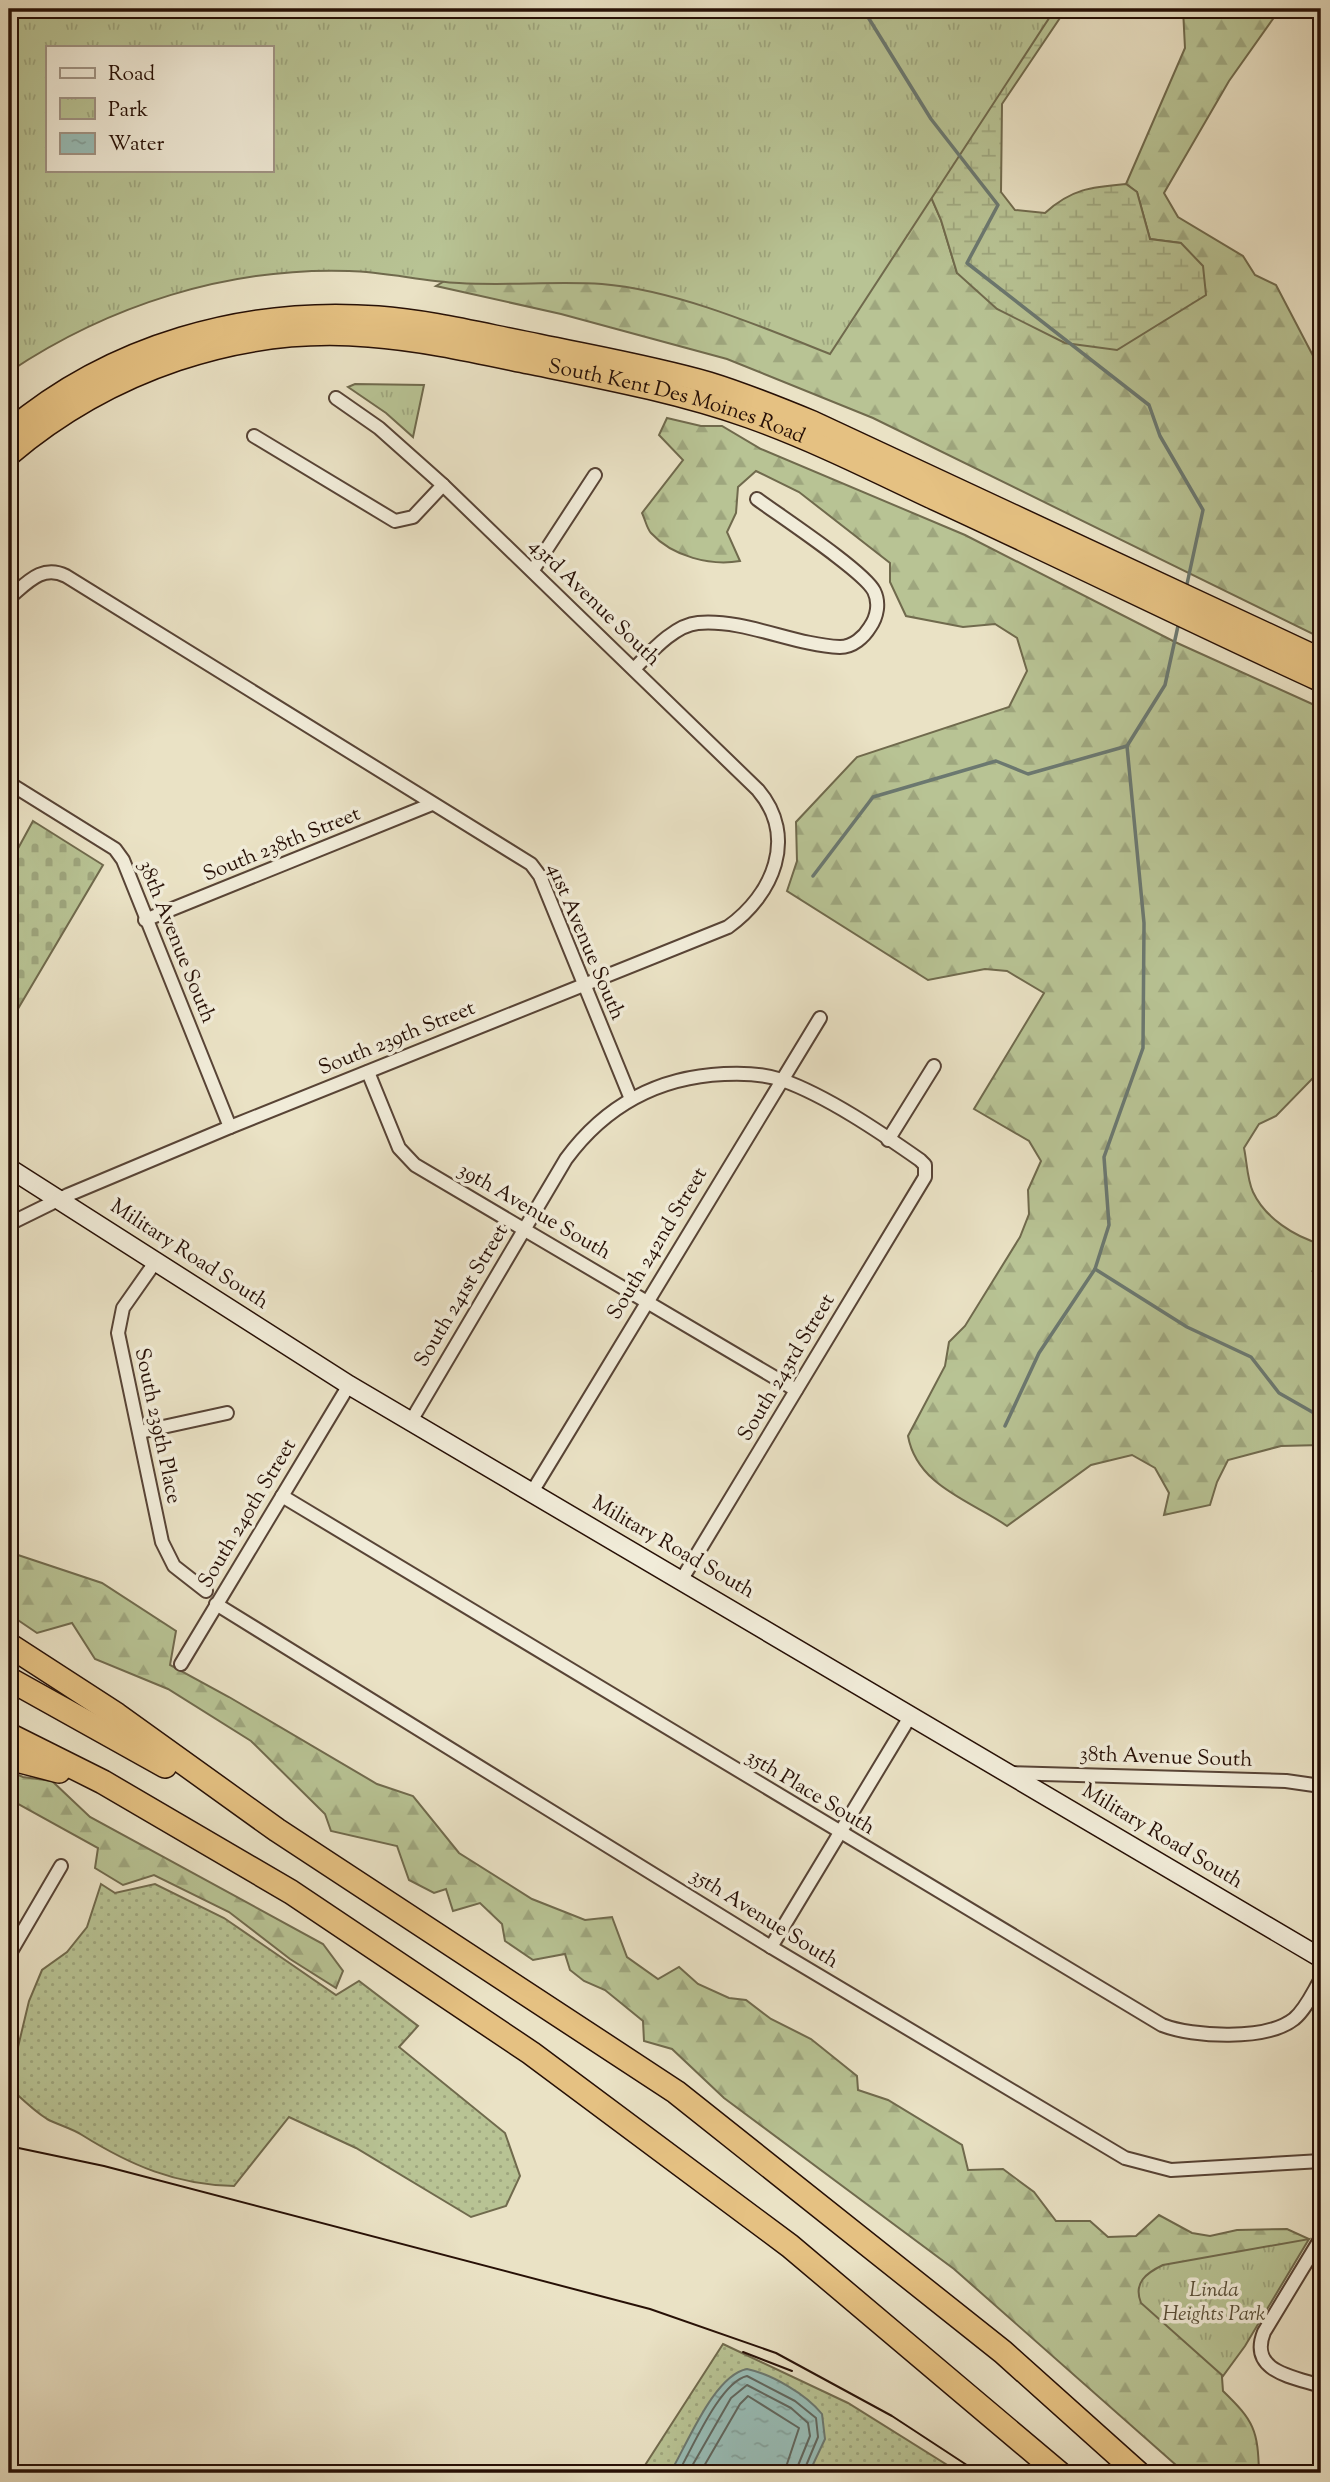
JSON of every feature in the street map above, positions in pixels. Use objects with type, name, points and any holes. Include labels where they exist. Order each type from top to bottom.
[{"type":"highway","name":"South Kent Des Moines Road","points":[[9,431],[81,378],[152,347],[211,329],[265,319],[322,315],[380,317],[437,325],[680,375],[752,397],[851,439],[1321,659]]},
{"type":"highway","name":"South Kent Des Moines Road","points":[[9,456],[39,431],[105,389],[156,367],[213,349],[276,338],[329,335],[379,337],[440,345],[651,388],[751,418],[956,508],[1321,681]]},
{"type":"highway","points":[[9,1645],[117,1715],[277,1830],[676,2092],[1003,2352],[1138,2473]]},
{"type":"highway","points":[[9,1679],[277,1830]]},
{"type":"highway","points":[[9,1735],[103,1782],[291,1892],[531,2053],[790,2246],[1059,2473]]},
{"type":"highway","points":[[9,1758],[103,1782]]},
{"type":"main road","name":"Military Road South","points":[[9,1168],[349,1385],[1321,1958]]},
{"type":"street","name":"43rd Avenue South","points":[[336,398],[379,428],[443,485],[767,800],[780,840],[777,864]]},
{"type":"street","points":[[254,436],[395,521],[413,517],[443,485]]},
{"type":"street","points":[[533,570],[595,475]]},
{"type":"street","points":[[634,669],[664,641],[694,624],[722,625],[840,647],[863,637],[877,611],[874,590],[858,574],[757,499]]},
{"type":"street","name":"41st Avenue South","points":[[9,598],[42,572],[58,572],[66,576],[432,804],[498,841],[537,870],[631,1099]]},
{"type":"street","name":"38th Avenue South","points":[[9,783],[115,849],[123,860],[230,1127]]},
{"type":"street","name":"South 238th Street","points":[[145,920],[432,804]]},
{"type":"street","name":"South 239th Street","points":[[9,1224],[59,1199],[230,1127],[728,926],[758,900],[777,864]]},
{"type":"street","name":"South 242nd Street","points":[[532,1492],[820,1018]]},
{"type":"street","points":[[631,1099],[652,1088],[693,1076],[747,1074],[781,1080],[888,1139],[934,1066]]},
{"type":"street","name":"39th Avenue South","points":[[368,1072],[392,1135],[406,1158],[796,1390]]},
{"type":"street","name":"South 241st Street","points":[[411,1421],[575,1147],[600,1121],[631,1099]]},
{"type":"street","name":"South 243rd Street","points":[[682,1579],[925,1177],[923,1162],[888,1139]]},
{"type":"street","name":"South 239th Place","points":[[156,1261],[126,1303],[118,1325],[124,1365],[158,1529],[167,1555],[186,1577],[206,1591]]},
{"type":"street","name":"South 240th Street","points":[[181,1664],[349,1385]]},
{"type":"street","points":[[140,1432],[227,1413]]},
{"type":"street","name":"35th Place South","points":[[282,1496],[1162,2025],[1180,2032],[1225,2034],[1285,2024],[1301,2012],[1321,1979]]},
{"type":"street","name":"35th Avenue South","points":[[216,1604],[771,1947],[1125,2158],[1148,2166],[1183,2171],[1321,2161]]},
{"type":"street","points":[[771,1947],[911,1716]]},
{"type":"street","name":"38th Avenue South","points":[[1010,1773],[1274,1781],[1321,1786]]},
{"type":"street","points":[[9,1955],[13,1937],[61,1866]]},
{"type":"street","points":[[1321,2238],[1264,2332],[1260,2355],[1275,2371],[1321,2386]]},
{"type":"green space","points":[[9,9],[1055,9],[830,354],[718,311],[630,288],[584,283],[459,283],[349,271],[304,271],[259,276],[171,295],[87,327],[9,372]]},
{"type":"green space","points":[[723,9],[1066,9],[1002,104],[1001,192],[1015,210],[1045,213],[1073,194],[1102,186],[1126,184],[1137,192],[1150,239],[1181,243],[1203,266],[1206,295],[1117,350],[1065,343],[997,309],[957,273],[941,220],[921,174]]},
{"type":"green space","points":[[1183,9],[1280,9],[1229,81],[1164,193],[1178,217],[1243,256],[1255,275],[1276,285],[1321,371],[1321,638],[873,418],[727,359],[561,314],[436,286],[469,267],[921,174],[941,220],[957,273],[1181,243],[1150,239],[1137,192],[1126,184],[1185,48]]},
{"type":"green space","points":[[355,384],[424,385],[413,437],[386,413],[348,387]]},
{"type":"green space","points":[[667,418],[701,426],[722,426],[761,449],[965,535],[1175,642],[1321,708],[1321,1060],[1314,1077],[1276,1116],[1259,1124],[1244,1148],[1251,1187],[1265,1210],[1291,1231],[1321,1244],[1321,1274],[1313,1272],[1321,1286],[1321,1445],[1281,1446],[1228,1460],[1210,1505],[1164,1515],[1169,1493],[1155,1468],[1132,1455],[1091,1465],[1007,1526],[947,1490],[922,1468],[913,1453],[908,1436],[945,1366],[949,1342],[965,1326],[1020,1237],[1029,1214],[1028,1190],[1041,1161],[1029,1141],[974,1109],[1044,993],[1007,971],[985,969],[928,980],[787,891],[797,861],[796,822],[857,757],[1009,707],[1027,671],[1017,638],[995,624],[963,627],[906,616],[890,582],[890,563],[799,492],[756,471],[738,487],[736,513],[727,532],[740,561],[717,562],[693,558],[660,541],[650,531],[642,513],[683,460],[659,435]]},
{"type":"green space","points":[[33,821],[103,865],[9,1024],[9,865]]},
{"type":"green space","points":[[9,1552],[102,1583],[176,1631],[170,1665],[377,1784],[413,1796],[459,1853],[532,1899],[585,1920],[612,1917],[627,1957],[658,1979],[679,1967],[698,1984],[729,1998],[746,2000],[771,2019],[811,2039],[857,2076],[858,2090],[888,2100],[962,2145],[968,2170],[1003,2169],[1034,2192],[1056,2221],[1090,2221],[1108,2237],[1136,2236],[1159,2215],[1192,2233],[1210,2236],[1237,2230],[1287,2229],[1309,2239],[1288,2257],[1220,2350],[1223,2391],[1242,2410],[1252,2427],[1259,2473],[1185,2473],[954,2269],[724,2098],[672,2049],[644,2041],[643,2021],[605,1990],[584,1981],[570,1970],[565,1954],[533,1960],[505,1941],[502,1924],[480,1903],[453,1911],[446,1889],[434,1893],[409,1880],[397,1846],[331,1831],[325,1814],[251,1741],[168,1689],[95,1659],[72,1623],[37,1633],[9,1614]]},
{"type":"green space","points":[[9,1771],[23,1777],[52,1781],[90,1817],[323,1944],[343,1971],[336,1988],[290,1959],[229,1912],[154,1875],[123,1885],[95,1868],[98,1848],[9,1799]]},
{"type":"green space","points":[[101,1884],[115,1893],[155,1884],[224,1918],[336,1995],[359,1981],[418,2026],[399,2047],[505,2133],[520,2176],[506,2206],[471,2217],[356,2148],[289,2117],[234,2186],[193,2182],[154,2171],[37,2112],[9,2087],[9,2052],[18,2047],[29,2001],[42,1970],[67,1952],[87,1927]]},
{"type":"green space","name":"Linda Heights Park","points":[[1309,2239],[1245,2346],[1223,2376],[1141,2303],[1140,2284],[1151,2272],[1163,2265]]},
{"type":"green space","points":[[723,2344],[848,2403],[960,2473],[640,2473]]},
{"type":"water","points":[[747,2369],[767,2375],[788,2386],[822,2414],[825,2439],[809,2473],[670,2473],[713,2397],[735,2374]]},
{"type":"waterway","points":[[863,9],[931,119],[998,205],[967,263],[1149,405],[1160,436],[1203,510],[1187,584]]},
{"type":"waterway","points":[[1005,1426],[1039,1353],[1095,1269],[1109,1225],[1104,1157],[1143,1048],[1144,923],[1127,746],[1165,685],[1178,626]]},
{"type":"waterway","points":[[813,876],[873,797],[996,761],[1028,774],[1127,746]]},
{"type":"waterway","points":[[1095,1269],[1187,1327],[1251,1357],[1279,1393],[1321,1417]]},
{"type":"tram line","points":[[9,2146],[104,2166],[650,2309],[776,2353],[892,2416],[979,2473]]},
{"type":"tram line","points":[[743,2352],[792,2371]]}]
